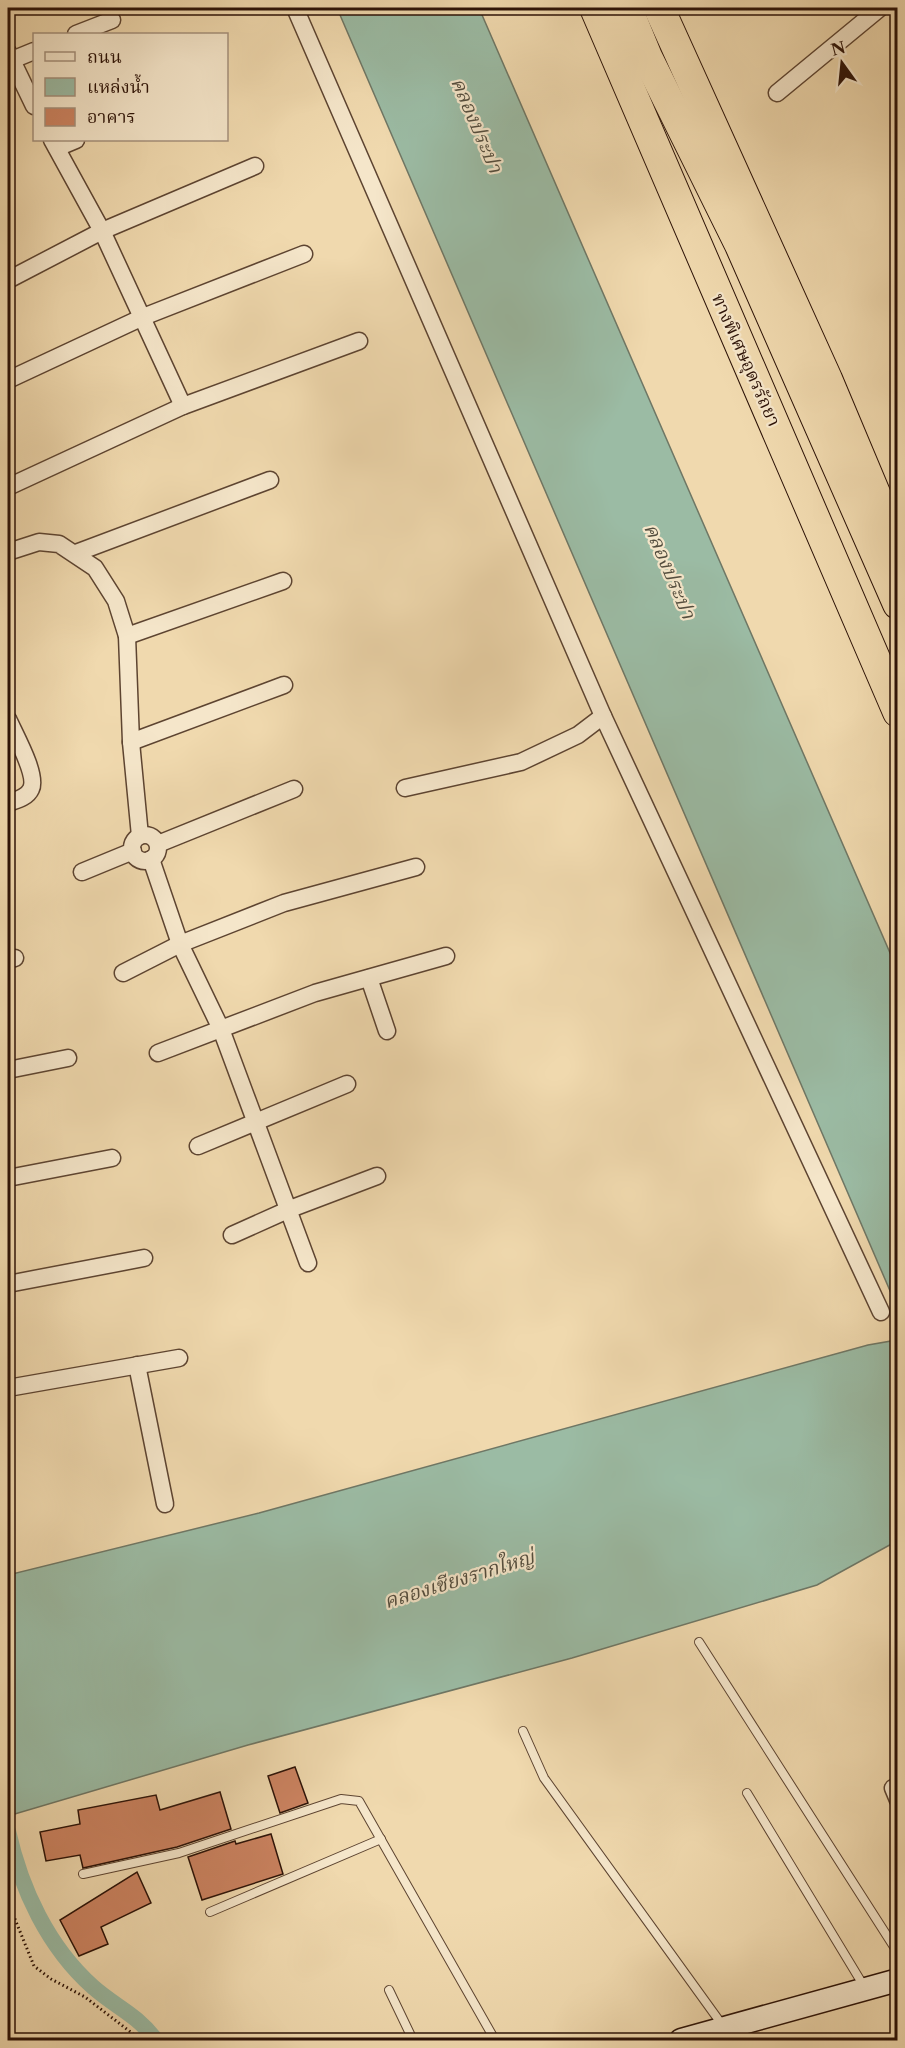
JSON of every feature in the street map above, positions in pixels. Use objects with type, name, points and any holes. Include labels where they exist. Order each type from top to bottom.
[{"type":"highway","points":[[574,8],[662,166]]},
{"type":"highway","name":"ทางพิเศษอุดรรัถยา","points":[[596,8],[897,712]]},
{"type":"highway","points":[[627,8],[647,57],[740,245],[897,604]]},
{"type":"highway","points":[[659,8],[827,379],[897,548]]},
{"type":"street","points":[[295,8],[603,716],[880,1312]]},
{"type":"street","points":[[777,93],[880,8]]},
{"type":"street","points":[[79,33],[112,20]]},
{"type":"street","points":[[33,51],[10,56],[33,104]]},
{"type":"street","points":[[70,141],[54,144],[102,231],[183,406]]},
{"type":"street","points":[[8,280],[102,231],[255,166]]},
{"type":"street","points":[[8,380],[143,317],[304,254]]},
{"type":"street","points":[[8,487],[183,406],[359,341]]},
{"type":"street","points":[[76,553],[270,480]]},
{"type":"street","points":[[8,552],[39,542],[59,544],[76,553],[95,568],[116,601],[127,636],[136,843]]},
{"type":"street","points":[[127,636],[283,581]]},
{"type":"street","points":[[131,742],[284,685]]},
{"type":"street","points":[[405,788],[521,762],[578,735],[603,716]]},
{"type":"street","points":[[8,719],[33,778],[31,789],[24,796],[8,803]]},
{"type":"street","points":[[154,852],[294,789]]},
{"type":"street","points":[[82,872],[148,835],[180,944],[222,1029],[308,1263]]},
{"type":"street","points":[[123,973],[180,944],[284,903],[416,867]]},
{"type":"street","points":[[158,1053],[315,993],[446,956]]},
{"type":"street","points":[[369,978],[387,1030]]},
{"type":"street","points":[[8,1070],[68,1058]]},
{"type":"street","points":[[198,1146],[347,1084]]},
{"type":"street","points":[[8,1178],[112,1158]]},
{"type":"street","points":[[232,1235],[290,1209],[377,1176]]},
{"type":"street","points":[[8,1284],[144,1258]]},
{"type":"street","points":[[8,1388],[179,1358]]},
{"type":"street","points":[[136,1365],[165,1504]]},
{"type":"street","points":[[681,2040],[897,1980]]},
{"type":"lane","points":[[699,1642],[897,1953]]},
{"type":"lane","points":[[523,1731],[544,1778],[725,2028]]},
{"type":"lane","points":[[747,1793],[865,1989]]},
{"type":"lane","points":[[83,1874],[179,1854],[349,1797],[359,1801],[495,2040]]},
{"type":"lane","points":[[210,1912],[381,1839]]},
{"type":"lane","points":[[389,1990],[413,2040]]},
{"type":"path","points":[[8,1902],[34,1966],[51,1979],[85,1997],[141,2040]]},
{"type":"water","name":"คลองประปา","points":[[337,8],[479,8],[897,969],[897,1307]]},
{"type":"water","name":"คลองเชียงรากใหญ่","points":[[897,1340],[897,1541],[817,1585],[572,1658],[248,1745],[8,1816],[8,1575],[259,1513],[868,1345]]},
{"type":"building","points":[[295,1767],[308,1803],[280,1813],[268,1776]]},
{"type":"building","points":[[220,1792],[231,1829],[177,1847],[83,1868],[80,1855],[46,1861],[40,1832],[80,1824],[78,1810],[156,1795],[160,1810]]},
{"type":"building","points":[[271,1834],[283,1874],[202,1900],[188,1857],[235,1841],[236,1844]]},
{"type":"building","points":[[137,1872],[151,1903],[101,1927],[108,1944],[79,1956],[60,1920]]},
{"type":"waterway","points":[[8,1831],[20,1874],[38,1916],[63,1954],[93,1987],[133,2017],[156,2040]]}]
